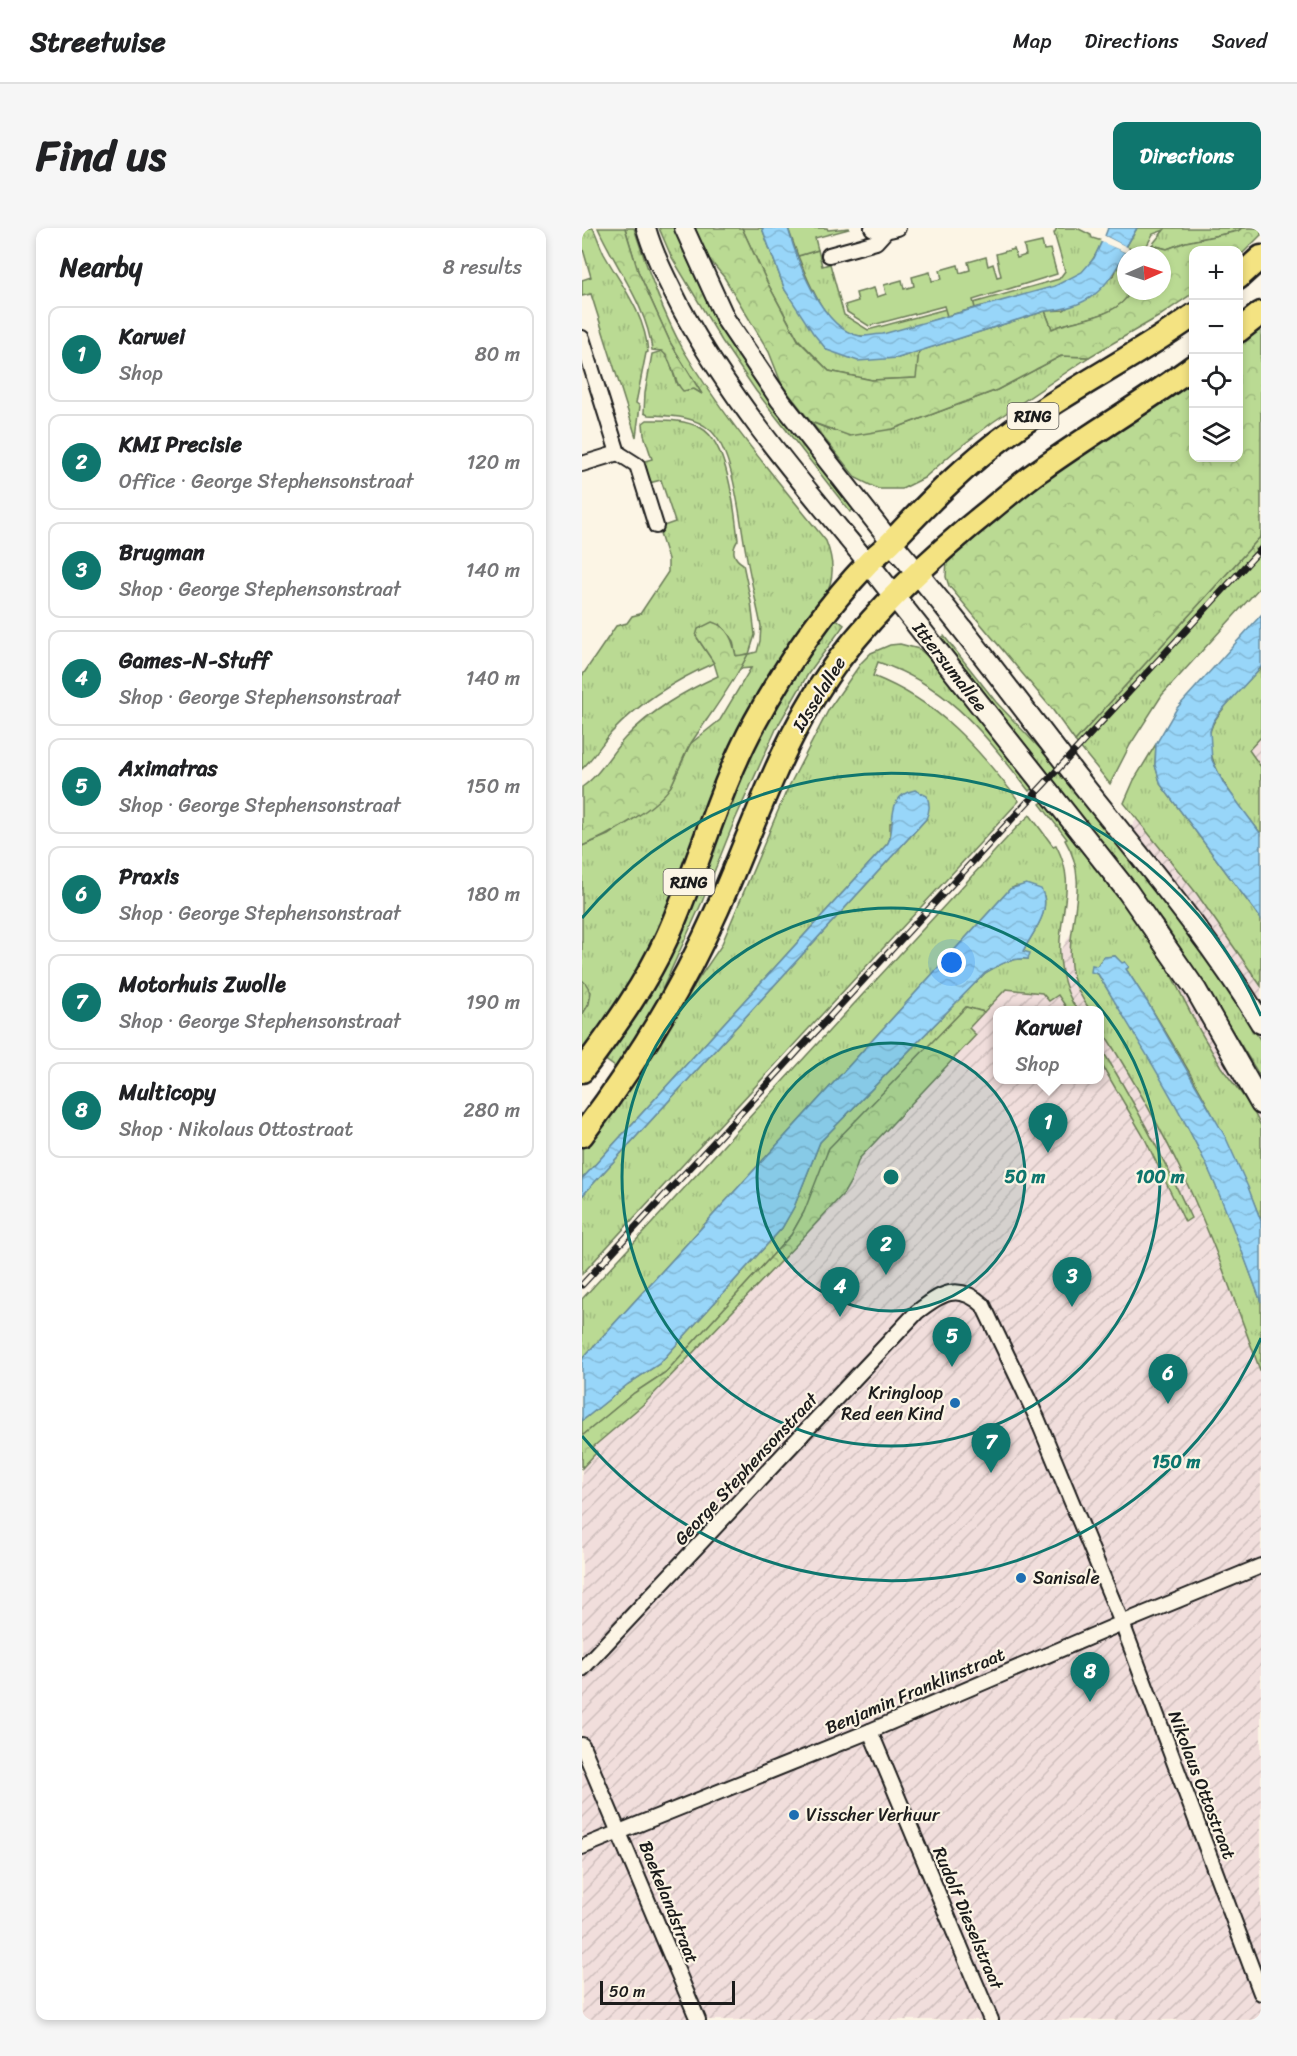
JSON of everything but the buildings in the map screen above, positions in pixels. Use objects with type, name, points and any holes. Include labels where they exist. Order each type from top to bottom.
[{"type":"main road","points":[[1243,274],[1261,257]]},
{"type":"main road","points":[[1243,328],[1261,313]]},
{"type":"main road","name":"RING","points":[[582,1071],[630,1004],[667,938],[725,783],[755,721],[799,648],[816,625],[868,563],[928,503],[1006,435],[1051,404],[1160,339],[1189,319]]},
{"type":"main road","name":"IJsselallee","points":[[582,1135],[641,1053],[682,980],[716,913],[777,768],[805,714],[841,657],[917,572],[970,526],[1040,470],[1189,370]]},
{"type":"main road","name":"Ittersumallee","points":[[891,542],[1193,921],[1261,1023]]},
{"type":"main road","name":"Ittersumallee","points":[[868,563],[1152,925],[1196,990],[1261,1104]]},
{"type":"street","name":"Ittersumallee","points":[[646,228],[669,284],[699,341],[734,395],[868,563]]},
{"type":"street","name":"Ittersumallee","points":[[684,228],[726,320],[780,400],[891,542]]},
{"type":"street","points":[[872,228],[877,231],[892,230]]},
{"type":"street","points":[[829,255],[876,242],[892,230]]},
{"type":"street","points":[[582,338],[618,453],[637,465],[656,526]]},
{"type":"street","points":[[582,464],[618,453]]},
{"type":"street","name":"George Stephensonstraat","points":[[582,1669],[917,1312],[939,1295],[961,1292],[975,1298],[983,1305],[1037,1418],[1122,1623]]},
{"type":"street","name":"Benjamin Franklinstraat","points":[[582,1847],[870,1731],[1261,1566]]},
{"type":"street","name":"Nikolaus Ottostraat","points":[[1122,1623],[1261,1993]]},
{"type":"street","name":"Rudolf Dieselstraat","points":[[870,1731],[992,2020]]},
{"type":"street","points":[[582,1745],[620,1832]]},
{"type":"street","name":"Baekelandstraat","points":[[620,1832],[698,2020]]},
{"type":"shaded area","points":[[1261,642],[1261,2020],[582,2020],[582,1456],[1004,980],[1047,975],[1187,730]]},
{"type":"green space","points":[[582,228],[593,228],[604,254],[638,313],[646,338],[648,352],[636,403],[640,406],[636,437],[591,294],[582,296],[582,280],[591,277],[582,246]]},
{"type":"green space","points":[[598,228],[625,228],[638,271],[671,344],[702,394],[694,389],[683,391],[679,387],[666,355],[662,351],[652,350],[644,318]]},
{"type":"green space","points":[[625,228],[634,228],[662,306],[676,336],[716,401],[826,541],[831,556],[832,577],[828,591],[715,782],[679,880],[652,944],[610,1016],[582,1053],[582,1015],[589,1004],[591,992],[582,980],[582,846],[608,835],[651,806],[671,786],[690,744],[720,720],[751,668],[740,669],[748,654],[736,657],[733,641],[720,624],[696,636],[714,663],[672,684],[646,701],[611,733],[582,769],[582,676],[616,626],[627,623],[632,616],[640,614],[668,572],[668,559],[658,528],[675,522],[661,480],[649,483],[641,462],[652,459],[644,435],[643,423],[647,420],[674,421],[695,425],[710,436],[718,448],[724,462],[735,513],[738,540],[734,547],[734,554],[743,564],[751,602],[755,635],[749,654],[757,652],[761,626],[735,487],[725,453],[718,440],[710,430],[697,421],[644,413],[652,354],[662,351],[668,356],[677,385],[701,393],[671,344],[638,271]]},
{"type":"green space","points":[[659,228],[674,228],[696,279],[718,321],[855,508],[850,512],[756,391],[722,341],[671,256]]},
{"type":"green space","points":[[694,228],[742,228],[798,340],[829,371],[872,380],[916,378],[919,351],[1045,311],[1052,329],[1106,313],[1124,300],[1171,300],[1171,248],[1238,231],[1242,228],[1261,228],[1261,235],[1243,253],[1243,246],[1189,246],[1189,296],[1158,317],[1089,357],[1061,356],[997,390],[893,429],[850,436],[811,422],[782,385],[769,352],[724,277],[704,253]]},
{"type":"green space","points":[[742,228],[762,228],[785,290],[827,350],[898,358],[919,351],[917,378],[872,380],[829,371],[798,339],[767,282]]},
{"type":"green space","points":[[788,228],[849,229],[815,238],[818,250],[798,256]]},
{"type":"green space","points":[[1057,228],[1077,228],[1091,235],[1092,238],[1102,241],[1094,258],[1082,273],[1046,290],[975,308],[973,303],[1059,279],[1065,271],[1054,233]]},
{"type":"green space","points":[[1137,228],[1242,228],[1238,231],[1171,248],[1152,245],[1164,230],[1153,234],[1147,246],[1127,246]]},
{"type":"green space","points":[[1042,242],[1044,250],[1050,249],[1057,274],[973,300],[975,308],[947,316],[944,306],[869,326],[847,312],[845,305],[858,301],[856,293],[874,288],[877,297],[886,294],[884,285],[902,280],[904,289],[914,286],[912,277],[930,272],[932,281],[942,279],[940,270],[958,265],[960,273],[970,270],[968,262],[986,257],[988,266],[993,264],[997,277],[1001,276],[996,254],[1014,249],[1017,258],[1026,255],[1024,246]]},
{"type":"green space","points":[[818,250],[822,266],[830,264],[844,315],[868,330],[946,309],[947,316],[882,335],[861,336],[849,333],[838,326],[821,305],[798,256]]},
{"type":"green space","points":[[1117,269],[1117,300],[1124,300],[1116,307],[1106,313],[1052,329],[1045,311],[1064,310],[1114,275]]},
{"type":"green space","points":[[1261,323],[1261,536],[1075,741],[1052,709],[949,586],[946,577],[947,559],[1036,485],[1189,381],[1189,462],[1243,462],[1243,339]]},
{"type":"green space","points":[[1061,356],[1089,357],[993,422],[924,478],[902,489],[878,489],[856,478],[811,422],[833,431],[893,429],[997,390]]},
{"type":"green space","points":[[1261,536],[1261,586],[1162,695],[1130,745],[1110,784],[1075,741]]},
{"type":"green space","points":[[834,617],[844,625],[808,674],[777,727],[734,822],[702,902],[641,1036],[618,1069],[604,1059],[775,705]]},
{"type":"green space","points":[[712,622],[726,631],[732,640],[736,656],[748,654],[742,666],[691,743],[666,793],[632,820],[582,846],[582,787],[600,770],[625,738],[657,710],[692,688],[718,676],[714,663],[696,636],[698,629]]},
{"type":"green space","points":[[944,636],[996,702],[1064,774],[1207,955],[1261,1041],[1261,1078],[1166,926],[940,639]]},
{"type":"green space","points":[[900,644],[919,649],[933,661],[1033,787],[1029,791],[980,731],[946,699],[904,672],[878,662],[873,676],[918,699],[955,728],[1019,801],[582,1274],[582,1196],[926,819],[890,823],[888,843],[582,1179],[582,1149],[721,946],[786,792],[829,709],[861,663],[871,653],[890,645]]},
{"type":"green space","points":[[1261,667],[1261,737],[1249,750],[1261,767],[1261,834],[1222,780],[1210,749],[1210,734],[1220,713]]},
{"type":"green space","points":[[1156,744],[1155,765],[1161,785],[1261,919],[1261,986],[1197,894],[1124,803],[1134,780]]},
{"type":"green space","points":[[1043,802],[1134,917],[1163,959],[1221,1067],[1250,1105],[1261,1126],[1261,1221],[1217,1123],[1183,1060],[1126,969],[1129,967],[1125,962],[1122,964],[1115,956],[1101,960],[1098,974],[1179,1110],[1207,1165],[1231,1220],[1261,1302],[1261,1373],[1215,1250],[1184,1177],[1144,1099],[1104,1033],[1104,1006],[1087,1006],[1076,986],[1070,959],[1077,875],[1065,840],[1067,839],[1040,804]]},
{"type":"green space","points":[[1030,815],[1053,846],[1056,845],[1065,867],[1066,897],[1060,941],[1060,962],[1064,982],[1075,1006],[1065,1006],[1058,995],[1049,1001],[1042,993],[1006,989],[984,1012],[966,1007],[945,1029],[804,1212],[791,1235],[666,1372],[634,1393],[582,1436],[582,1421],[628,1384],[659,1364],[782,1228],[794,1207],[820,1142],[985,973],[1011,960],[1028,959],[1023,951],[1044,910],[1044,896],[1016,886],[1010,889],[582,1359],[582,1299]]},
{"type":"green space","points":[[582,980],[590,992],[590,997],[582,1015]]},
{"type":"green space","points":[[966,1007],[984,1012],[969,1028],[976,1035],[859,1159],[844,1193],[646,1402],[593,1447],[597,1452],[582,1468],[582,1436],[634,1393],[666,1372],[791,1235],[804,1212],[829,1148]]},
{"type":"green space","points":[[1104,1053],[1170,1174],[1191,1218],[1185,1222],[1145,1139],[1104,1069]]},
{"type":"water","points":[[762,228],[788,228],[805,275],[823,308],[846,331],[860,336],[883,334],[1055,286],[1082,272],[1094,258],[1102,241],[1117,248],[1117,267],[1111,277],[1094,295],[1084,301],[1073,306],[1045,311],[898,358],[858,361],[827,350],[785,290]]},
{"type":"water","points":[[1108,228],[1137,228],[1127,246],[1105,236]]},
{"type":"water","points":[[1261,615],[1261,667],[1220,712],[1210,731],[1212,760],[1224,784],[1261,834],[1261,919],[1161,785],[1155,765],[1156,744],[1177,708]]},
{"type":"water","points":[[915,790],[927,796],[929,808],[926,819],[582,1196],[582,1179],[888,843],[895,805],[905,793]]},
{"type":"water","points":[[1026,884],[1041,889],[1045,905],[1040,921],[1023,951],[1030,953],[1028,959],[1011,960],[985,973],[820,1142],[794,1207],[782,1228],[659,1364],[628,1384],[582,1421],[582,1359],[1010,889]]},
{"type":"water","points":[[1115,956],[1129,967],[1126,969],[1225,1136],[1248,1187],[1261,1221],[1261,1302],[1242,1250],[1195,1141],[1155,1068],[1098,974],[1091,972],[1092,965],[1097,966],[1104,957]]},
{"type":"pier","points":[[1103,235],[1125,246],[1117,246],[1117,249],[1099,241],[1103,239]]},
{"type":"railway","points":[[582,1285],[1261,549]]},
{"type":"place","name":"Karwei","points":[[1048,1153]]},
{"type":"place","name":"KMI Precisie","points":[[886,1275]]},
{"type":"place","name":"Brugman","points":[[1072,1307]]},
{"type":"place","name":"Games-N-Stuff","points":[[840,1317]]},
{"type":"place","name":"Aximatras","points":[[952,1367]]},
{"type":"place","name":"Kringloop Red een Kind","points":[[955,1403]]},
{"type":"place","name":"Praxis","points":[[1168,1404]]},
{"type":"place","name":"Motorhuis Zwolle","points":[[991,1473]]},
{"type":"place","name":"Sanisale","points":[[1021,1578]]},
{"type":"place","name":"Multicopy","points":[[1090,1702]]},
{"type":"place","name":"Visscher Verhuur","points":[[794,1815]]}]
